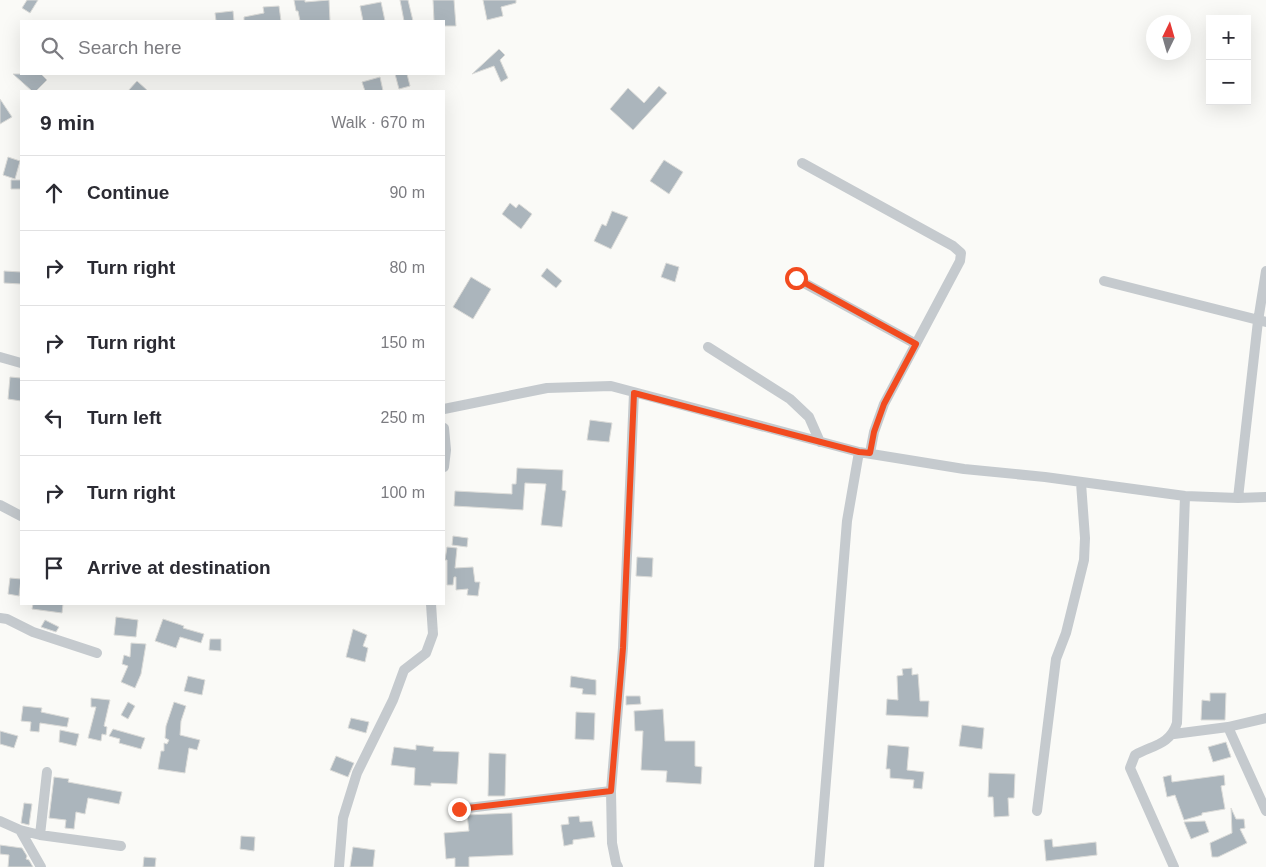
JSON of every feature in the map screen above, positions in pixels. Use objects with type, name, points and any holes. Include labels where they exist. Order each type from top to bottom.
[{"type":"street","points":[[802,163],[954,246],[961,253],[960,262],[884,404],[864,453],[847,521],[819,867]]},
{"type":"street","points":[[1238,498],[1262,322],[1266,271]]},
{"type":"street","points":[[796,278],[916,344]]},
{"type":"street","points":[[1104,281],[1262,322]]},
{"type":"street","points":[[708,347],[790,398],[809,417],[820,442]]},
{"type":"street","points":[[0,358],[20,363]]},
{"type":"street","points":[[445,409],[547,388],[611,386],[864,453],[964,469],[1045,477],[1184,496],[1266,497]]},
{"type":"street","points":[[618,867],[612,844],[611,791],[623,648],[634,393]]},
{"type":"street","points":[[445,439],[445,458]]},
{"type":"street","points":[[1036,811],[1056,659],[1066,633],[1084,560],[1085,538],[1080,483]]},
{"type":"street","points":[[1174,734],[1177,723],[1184,496]]},
{"type":"street","points":[[0,505],[20,515]]},
{"type":"street","points":[[339,867],[343,818],[357,773],[393,700],[404,670],[426,653],[433,634],[431,605]]},
{"type":"street","points":[[0,618],[8,619],[33,632],[97,653]]},
{"type":"street","points":[[1174,867],[1130,768],[1135,755],[1167,740],[1174,734],[1266,718]]},
{"type":"street","points":[[1228,726],[1266,811]]},
{"type":"street","points":[[40,834],[47,772]]},
{"type":"street","points":[[459,809],[611,791]]},
{"type":"street","points":[[0,821],[20,830],[121,846]]},
{"type":"street","points":[[20,830],[41,867]]},
{"type":"building","points":[[27,0],[38,0],[30,13],[22,8]]},
{"type":"building","points":[[294,0],[305,0],[305,2],[329,0],[330,20],[300,20],[298,11],[296,11]]},
{"type":"building","points":[[400,0],[408,0],[413,20],[404,20]]},
{"type":"building","points":[[433,0],[454,0],[456,26],[445,26],[445,20],[434,20]]},
{"type":"building","points":[[483,0],[516,0],[516,3],[501,7],[503,16],[487,20]]},
{"type":"building","points":[[381,2],[385,20],[363,20],[360,6]]},
{"type":"building","points":[[279,6],[281,20],[244,20],[244,17],[264,13],[263,7]]},
{"type":"building","points":[[233,11],[234,20],[216,20],[215,13]]},
{"type":"building","points":[[499,49],[505,55],[500,60],[508,78],[501,82],[494,66],[472,74]]},
{"type":"building","points":[[13,74],[42,75],[47,80],[37,90],[31,90]]},
{"type":"building","points":[[395,75],[407,75],[410,86],[399,89]]},
{"type":"building","points":[[380,77],[383,90],[365,90],[362,82]]},
{"type":"building","points":[[137,81],[147,90],[129,90]]},
{"type":"building","points":[[659,86],[667,93],[633,130],[610,109],[628,88],[644,103]]},
{"type":"building","points":[[0,99],[12,117],[0,124]]},
{"type":"building","points":[[8,157],[20,161],[15,179],[3,175]]},
{"type":"building","points":[[664,160],[683,172],[669,194],[650,181]]},
{"type":"building","points":[[11,180],[20,180],[20,189],[11,189]]},
{"type":"building","points":[[510,203],[516,208],[519,204],[532,214],[521,229],[502,214]]},
{"type":"building","points":[[612,211],[628,217],[611,249],[594,241],[602,224],[606,226]]},
{"type":"building","points":[[666,263],[679,267],[675,282],[661,277]]},
{"type":"building","points":[[547,268],[562,281],[556,288],[541,276]]},
{"type":"building","points":[[4,271],[20,272],[20,284],[4,283]]},
{"type":"building","points":[[471,277],[491,289],[473,319],[453,307]]},
{"type":"building","points":[[10,377],[20,378],[20,401],[8,399]]},
{"type":"building","points":[[590,420],[612,423],[609,442],[587,440]]},
{"type":"building","points":[[517,468],[563,470],[562,490],[566,491],[562,527],[541,525],[546,484],[525,483],[523,510],[454,506],[455,491],[512,494],[512,484],[516,484]]},
{"type":"building","points":[[453,536],[468,538],[467,547],[452,545]]},
{"type":"building","points":[[447,547],[457,548],[455,568],[473,567],[475,582],[480,582],[478,596],[467,595],[468,589],[456,590],[456,577],[454,577],[453,585],[447,585],[447,560],[445,560]]},
{"type":"building","points":[[637,557],[653,558],[652,577],[636,576]]},
{"type":"building","points":[[10,578],[20,579],[19,596],[8,594]]},
{"type":"building","points":[[33,605],[63,605],[62,613],[32,609]]},
{"type":"building","points":[[116,617],[138,620],[136,637],[114,635]]},
{"type":"building","points":[[163,619],[184,626],[183,628],[204,634],[201,643],[180,637],[176,648],[155,641]]},
{"type":"building","points":[[45,620],[59,627],[56,632],[41,627]]},
{"type":"building","points":[[353,629],[367,635],[363,646],[368,648],[365,662],[346,657]]},
{"type":"building","points":[[210,639],[221,639],[221,651],[209,650]]},
{"type":"building","points":[[131,643],[146,644],[141,674],[135,688],[121,682],[128,666],[122,664],[124,655],[130,657]]},
{"type":"building","points":[[912,668],[912,675],[918,674],[920,701],[929,701],[928,717],[886,715],[887,699],[898,700],[897,676],[903,675],[902,669]]},
{"type":"building","points":[[188,676],[205,680],[202,695],[184,691]]},
{"type":"building","points":[[571,676],[596,680],[596,695],[582,694],[583,689],[570,687]]},
{"type":"building","points":[[1210,693],[1226,693],[1225,720],[1201,720],[1202,700],[1210,701]]},
{"type":"building","points":[[626,696],[640,696],[641,704],[626,705]]},
{"type":"building","points":[[91,698],[110,700],[104,726],[107,727],[106,735],[102,734],[101,741],[88,738],[96,707],[91,707]]},
{"type":"building","points":[[128,702],[135,706],[128,719],[121,715]]},
{"type":"building","points":[[174,702],[186,706],[181,721],[180,735],[200,740],[197,750],[189,748],[185,773],[158,769],[161,751],[164,751],[164,743],[167,744],[169,740],[165,738],[166,726]]},
{"type":"building","points":[[23,706],[42,708],[41,712],[69,718],[67,727],[40,723],[39,732],[30,731],[31,722],[21,721]]},
{"type":"building","points":[[663,709],[665,741],[695,741],[695,766],[702,767],[701,784],[666,782],[667,771],[641,770],[643,731],[635,731],[634,711]]},
{"type":"building","points":[[576,712],[595,713],[594,740],[575,739]]},
{"type":"building","points":[[351,718],[369,722],[366,733],[348,728]]},
{"type":"building","points":[[962,725],[984,728],[982,749],[959,746]]},
{"type":"building","points":[[113,729],[145,738],[141,749],[119,743],[120,739],[109,736]]},
{"type":"building","points":[[60,730],[79,734],[76,746],[59,742]]},
{"type":"building","points":[[0,731],[18,736],[14,748],[0,744]]},
{"type":"building","points":[[1226,742],[1231,757],[1213,762],[1208,747]]},
{"type":"building","points":[[416,745],[434,747],[433,751],[459,752],[457,784],[431,783],[431,786],[414,785],[415,768],[391,765],[394,747],[416,750]]},
{"type":"building","points":[[888,745],[909,747],[907,770],[924,772],[922,789],[913,788],[914,780],[890,778],[890,769],[886,769]]},
{"type":"building","points":[[489,753],[506,754],[505,796],[488,796]]},
{"type":"building","points":[[336,756],[354,763],[348,777],[330,770]]},
{"type":"building","points":[[989,773],[1015,774],[1014,798],[1008,798],[1009,816],[994,817],[993,797],[988,797]]},
{"type":"building","points":[[1171,775],[1172,782],[1224,775],[1225,785],[1221,786],[1225,809],[1202,813],[1202,815],[1184,820],[1175,795],[1167,797],[1163,777]]},
{"type":"building","points":[[54,777],[69,779],[68,782],[122,792],[119,804],[88,798],[85,814],[76,812],[74,829],[65,828],[66,820],[49,818]]},
{"type":"building","points":[[24,803],[32,804],[29,825],[21,823]]},
{"type":"building","points":[[1231,808],[1236,819],[1244,819],[1245,828],[1240,829],[1247,843],[1218,857],[1212,857],[1210,843],[1232,833]]},
{"type":"building","points":[[512,813],[513,855],[469,857],[469,867],[455,867],[455,858],[446,859],[444,833],[469,831],[467,815]]},
{"type":"building","points":[[579,816],[580,822],[592,821],[595,837],[573,840],[573,844],[564,846],[561,825],[569,824],[568,817]]},
{"type":"building","points":[[1205,821],[1209,832],[1191,839],[1184,822]]},
{"type":"building","points":[[241,836],[255,837],[254,851],[240,849]]},
{"type":"building","points":[[1052,839],[1053,847],[1096,842],[1097,855],[1046,861],[1044,840]]},
{"type":"building","points":[[0,845],[22,848],[27,856],[26,859],[29,860],[33,867],[8,867],[9,855],[0,854]]},
{"type":"building","points":[[353,847],[375,850],[373,867],[350,867]]},
{"type":"building","points":[[144,857],[156,858],[155,867],[143,867]]},
{"type":"route","points":[[459,809],[611,791],[623,648],[634,393],[859,452],[870,453],[874,432],[884,404],[916,344],[796,278]]}]
